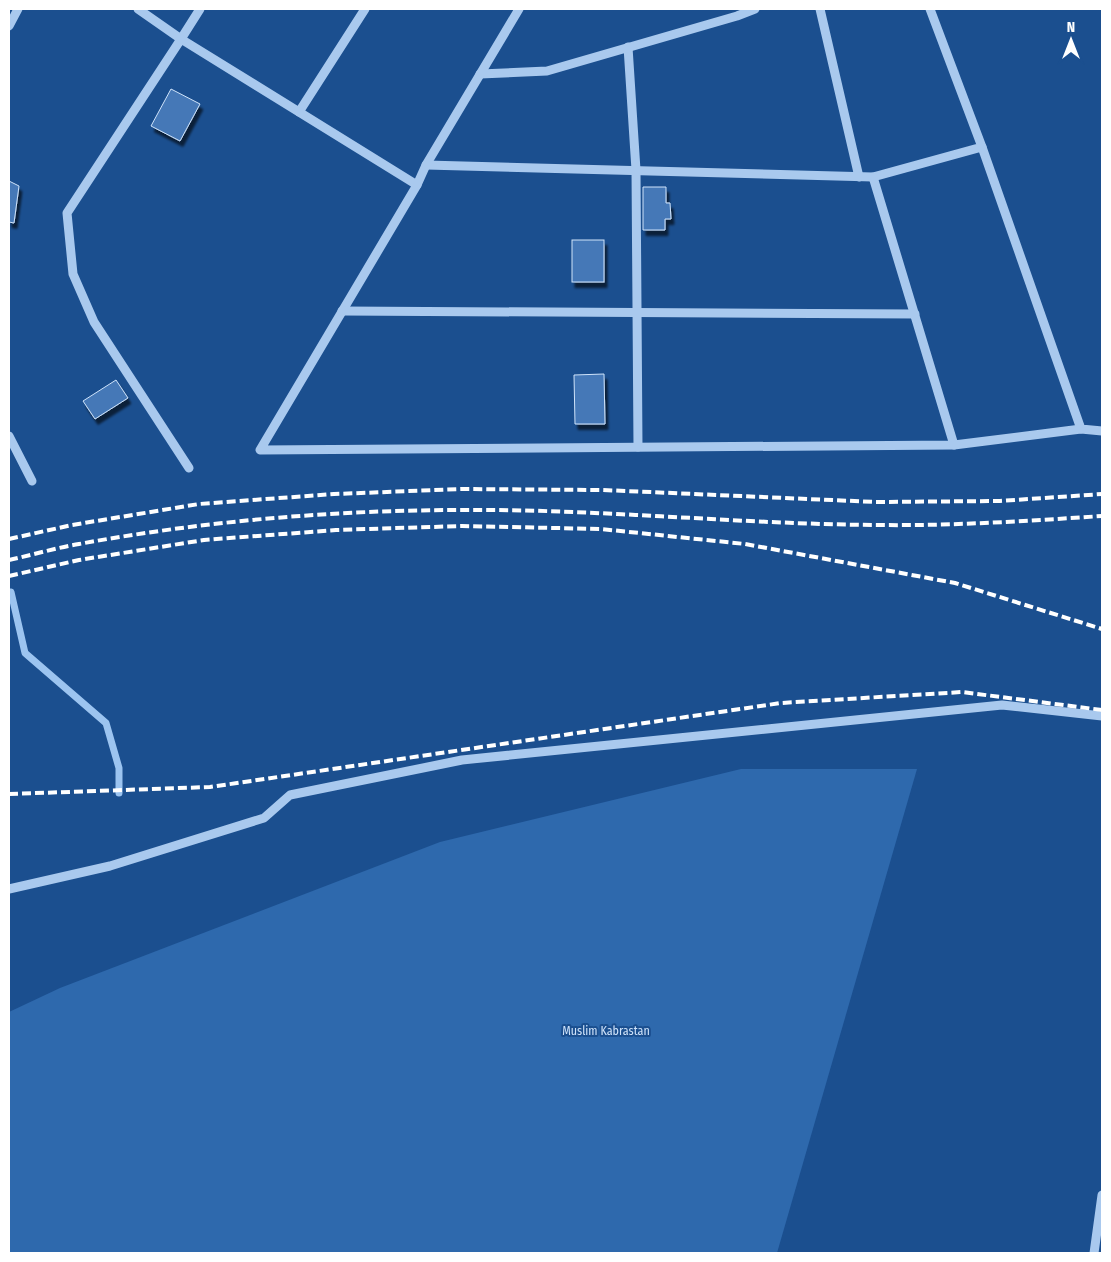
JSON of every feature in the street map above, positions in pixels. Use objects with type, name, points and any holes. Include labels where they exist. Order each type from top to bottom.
[{"type":"street","points":[[9,26],[18,9]]},
{"type":"street","points":[[138,9],[181,39],[418,184]]},
{"type":"street","points":[[189,468],[94,322],[73,274],[67,213],[200,9]]},
{"type":"street","points":[[299,112],[365,9]]},
{"type":"street","points":[[519,9],[426,165],[418,184],[260,450],[954,445],[1081,429],[1102,431]]},
{"type":"street","points":[[480,74],[547,71],[737,16],[755,9]]},
{"type":"street","points":[[820,9],[859,176]]},
{"type":"street","points":[[930,9],[982,147],[1081,429]]},
{"type":"street","points":[[628,47],[636,170],[638,447]]},
{"type":"street","points":[[426,165],[873,177],[982,147]]},
{"type":"street","points":[[873,177],[954,445]]},
{"type":"street","points":[[342,311],[915,314]]},
{"type":"street","points":[[9,436],[32,480]]},
{"type":"street","points":[[9,889],[110,866],[264,818],[290,795],[462,760],[1002,705],[1102,716]]},
{"type":"street","points":[[1094,1253],[1102,1196]]},
{"type":"green space","name":"Muslim Kabrastan","points":[[741,769],[917,769],[777,1253],[9,1253],[9,1012],[60,988],[440,842]]},
{"type":"building","points":[[171,89],[200,104],[180,141],[151,126]]},
{"type":"building","points":[[9,181],[19,186],[14,223],[9,222]]},
{"type":"building","points":[[643,187],[666,187],[666,203],[670,203],[671,219],[665,219],[665,230],[643,230]]},
{"type":"building","points":[[572,240],[604,240],[604,282],[572,282]]},
{"type":"building","points":[[604,374],[605,424],[575,424],[574,375]]},
{"type":"building","points":[[116,380],[128,398],[95,419],[83,401]]},
{"type":"waterway","points":[[11,592],[25,653],[106,723],[119,768],[119,793]]},
{"type":"railway","points":[[9,539],[72,525],[199,504],[334,494],[463,489],[603,490],[876,502],[1000,501],[1102,494]]},
{"type":"railway","points":[[9,560],[70,546],[174,529],[270,518],[366,512],[515,510],[876,525],[961,524],[1102,516]]},
{"type":"railway","points":[[9,576],[79,560],[204,540],[336,530],[462,526],[601,529],[745,544],[955,583],[1102,629]]},
{"type":"railway","points":[[9,794],[210,787],[781,703],[962,692],[1102,710]]}]
